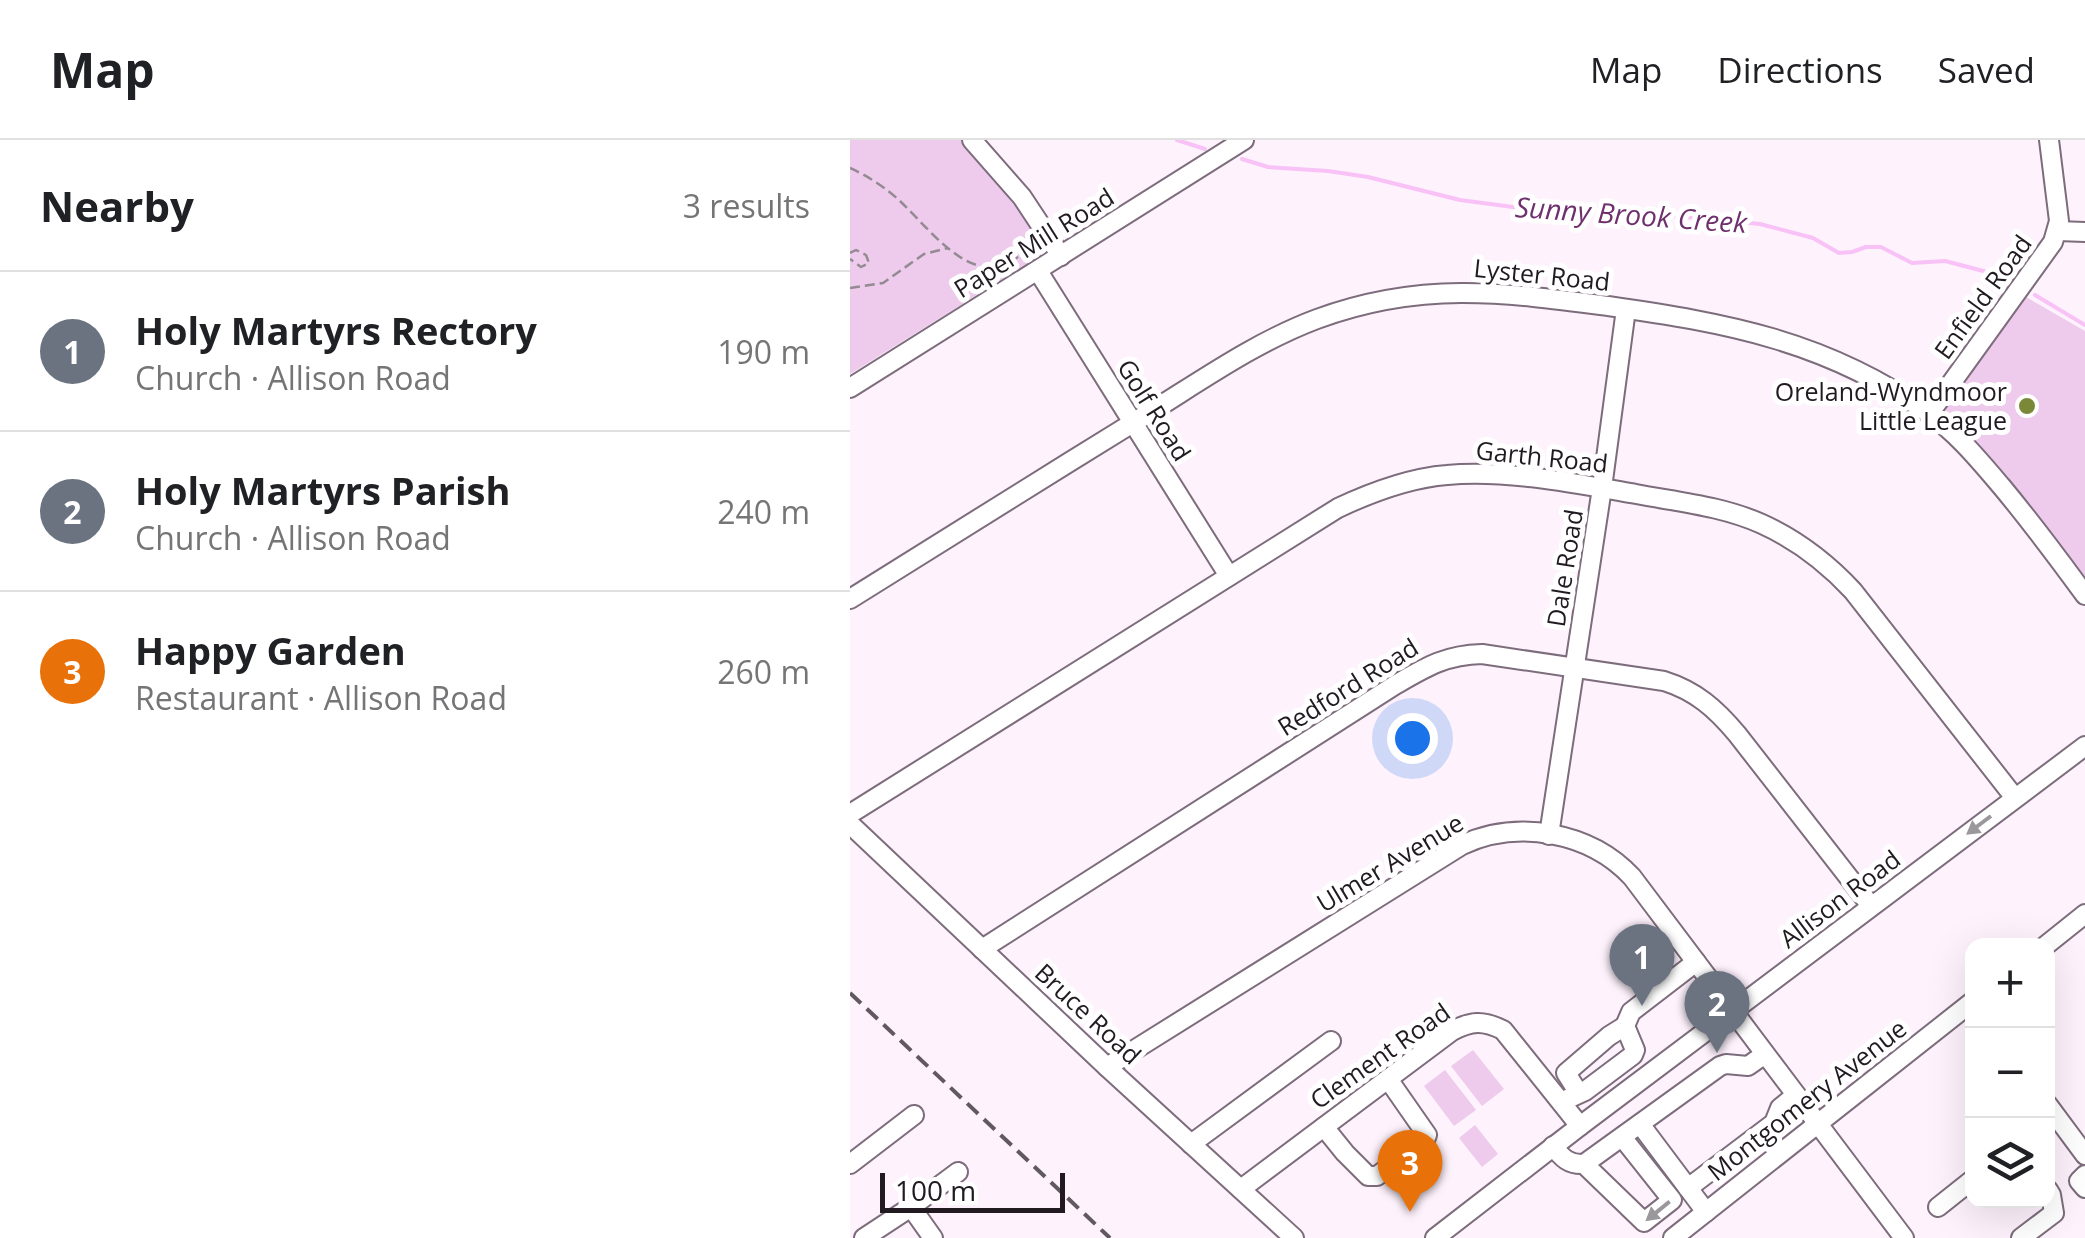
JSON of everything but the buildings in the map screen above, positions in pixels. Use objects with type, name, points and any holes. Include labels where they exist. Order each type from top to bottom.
[{"type":"street","points":[[972,140],[1022,197],[1061,256]]},
{"type":"street","name":"Paper Mill Road","points":[[850,388],[1244,140]]},
{"type":"street","points":[[2049,140],[2058,231]]},
{"type":"street","name":"Enfield Road","points":[[1929,414],[2046,254],[2058,231],[2085,232]]},
{"type":"street","name":"Golf Road","points":[[1038,271],[1229,576]]},
{"type":"street","name":"Lyster Road","points":[[850,599],[1281,334],[1348,308],[1381,300],[1488,292],[1626,309],[1736,328],[1785,340],[1868,376],[1929,414],[1976,456],[2085,595]]},
{"type":"street","name":"Dale Road","points":[[1549,835],[1626,309]]},
{"type":"street","name":"Garth Road","points":[[850,814],[1338,508],[1419,479],[1488,473],[1716,508],[1762,524],[1806,549],[1854,591],[2015,798]]},
{"type":"street","name":"Redford Road","points":[[982,949],[1395,685],[1439,660],[1482,654],[1664,681],[1704,700],[1737,734],[1871,906]]},
{"type":"street","name":"Allison Road","points":[[1436,1238],[2085,746]]},
{"type":"street","name":"Bruce Road","points":[[850,824],[1107,1068],[1294,1238]]},
{"type":"street","name":"Ulmer Avenue","points":[[1107,1068],[1462,845],[1498,832],[1549,835],[1594,847],[1632,877],[1904,1238]]},
{"type":"street","points":[[2055,938],[2085,914]]},
{"type":"street","points":[[1634,1053],[1626,1026],[1631,1012],[1696,962]]},
{"type":"street","name":"Montgomery Avenue","points":[[1673,1238],[1965,1007]]},
{"type":"street","name":"Clement Road","points":[[1240,1189],[1465,1024],[1482,1022],[1503,1030],[1580,1126]]},
{"type":"street","points":[[1578,1092],[1566,1073],[1626,1026]]},
{"type":"street","points":[[1191,1144],[1331,1041]]},
{"type":"street","points":[[1634,1053],[1644,1056],[1654,1070]]},
{"type":"street","points":[[1561,1102],[1585,1091],[1634,1053]]},
{"type":"street","points":[[1554,1146],[1562,1158],[1584,1164],[1720,1066],[1748,1066],[1766,1054]]},
{"type":"street","points":[[1670,1058],[1692,1087]]},
{"type":"street","points":[[1324,1127],[1368,1176],[1377,1176],[1425,1140],[1427,1134],[1388,1079]]},
{"type":"street","points":[[1688,1188],[1774,1123],[1780,1108],[1796,1095]]},
{"type":"street","points":[[2055,1114],[2085,1155]]},
{"type":"street","points":[[850,1164],[914,1115]]},
{"type":"street","points":[[1640,1124],[1706,1212]]},
{"type":"street","points":[[1584,1164],[1644,1222],[1672,1200],[1622,1137]]},
{"type":"street","points":[[876,1234],[958,1172]]},
{"type":"street","points":[[2085,1175],[2079,1181],[2085,1188]]},
{"type":"street","points":[[1938,1207],[1965,1186]]},
{"type":"street","points":[[911,1207],[933,1238]]},
{"type":"street","points":[[2021,1238],[2054,1213],[2053,1208]]},
{"type":"path","points":[[850,168],[891,193],[973,266],[1007,265],[1043,229]]},
{"type":"path","points":[[850,288],[882,283],[924,254],[949,248]]},
{"type":"path","points":[[850,260],[861,267],[869,264],[866,255],[851,252]]},
{"type":"shaded area","points":[[850,140],[963,140],[1049,250],[850,374]]},
{"type":"shaded area","points":[[2026,297],[2085,331],[2085,580],[2031,507],[1938,411]]},
{"type":"shaded area","points":[[1473,1050],[1504,1089],[1482,1106],[1451,1066]]},
{"type":"shaded area","points":[[1445,1070],[1476,1110],[1454,1126],[1424,1086]]},
{"type":"shaded area","points":[[1475,1125],[1498,1154],[1482,1167],[1459,1138]]},
{"type":"waterway","name":"Sunny Brook Creek","points":[[1177,140],[1205,149]]},
{"type":"waterway","name":"Sunny Brook Creek","points":[[1242,159],[1268,167],[1368,177],[1460,200],[1513,207],[1593,208],[1760,224],[1813,238],[1839,253],[1881,247],[1912,263],[1945,261],[2014,279]]},
{"type":"waterway","name":"Sunny Brook Creek","points":[[2035,295],[2085,325]]},
{"type":"railway","points":[[850,993],[1110,1238]]},
{"type":"place","name":"Oreland-Wyndmoor Little League","points":[[2027,406]]},
{"type":"place","name":"Holy Martyrs Rectory","points":[[1642,1006]]},
{"type":"place","name":"Holy Martyrs Parish","points":[[1717,1053]]},
{"type":"place","name":"Happy Garden","points":[[1410,1212]]}]
